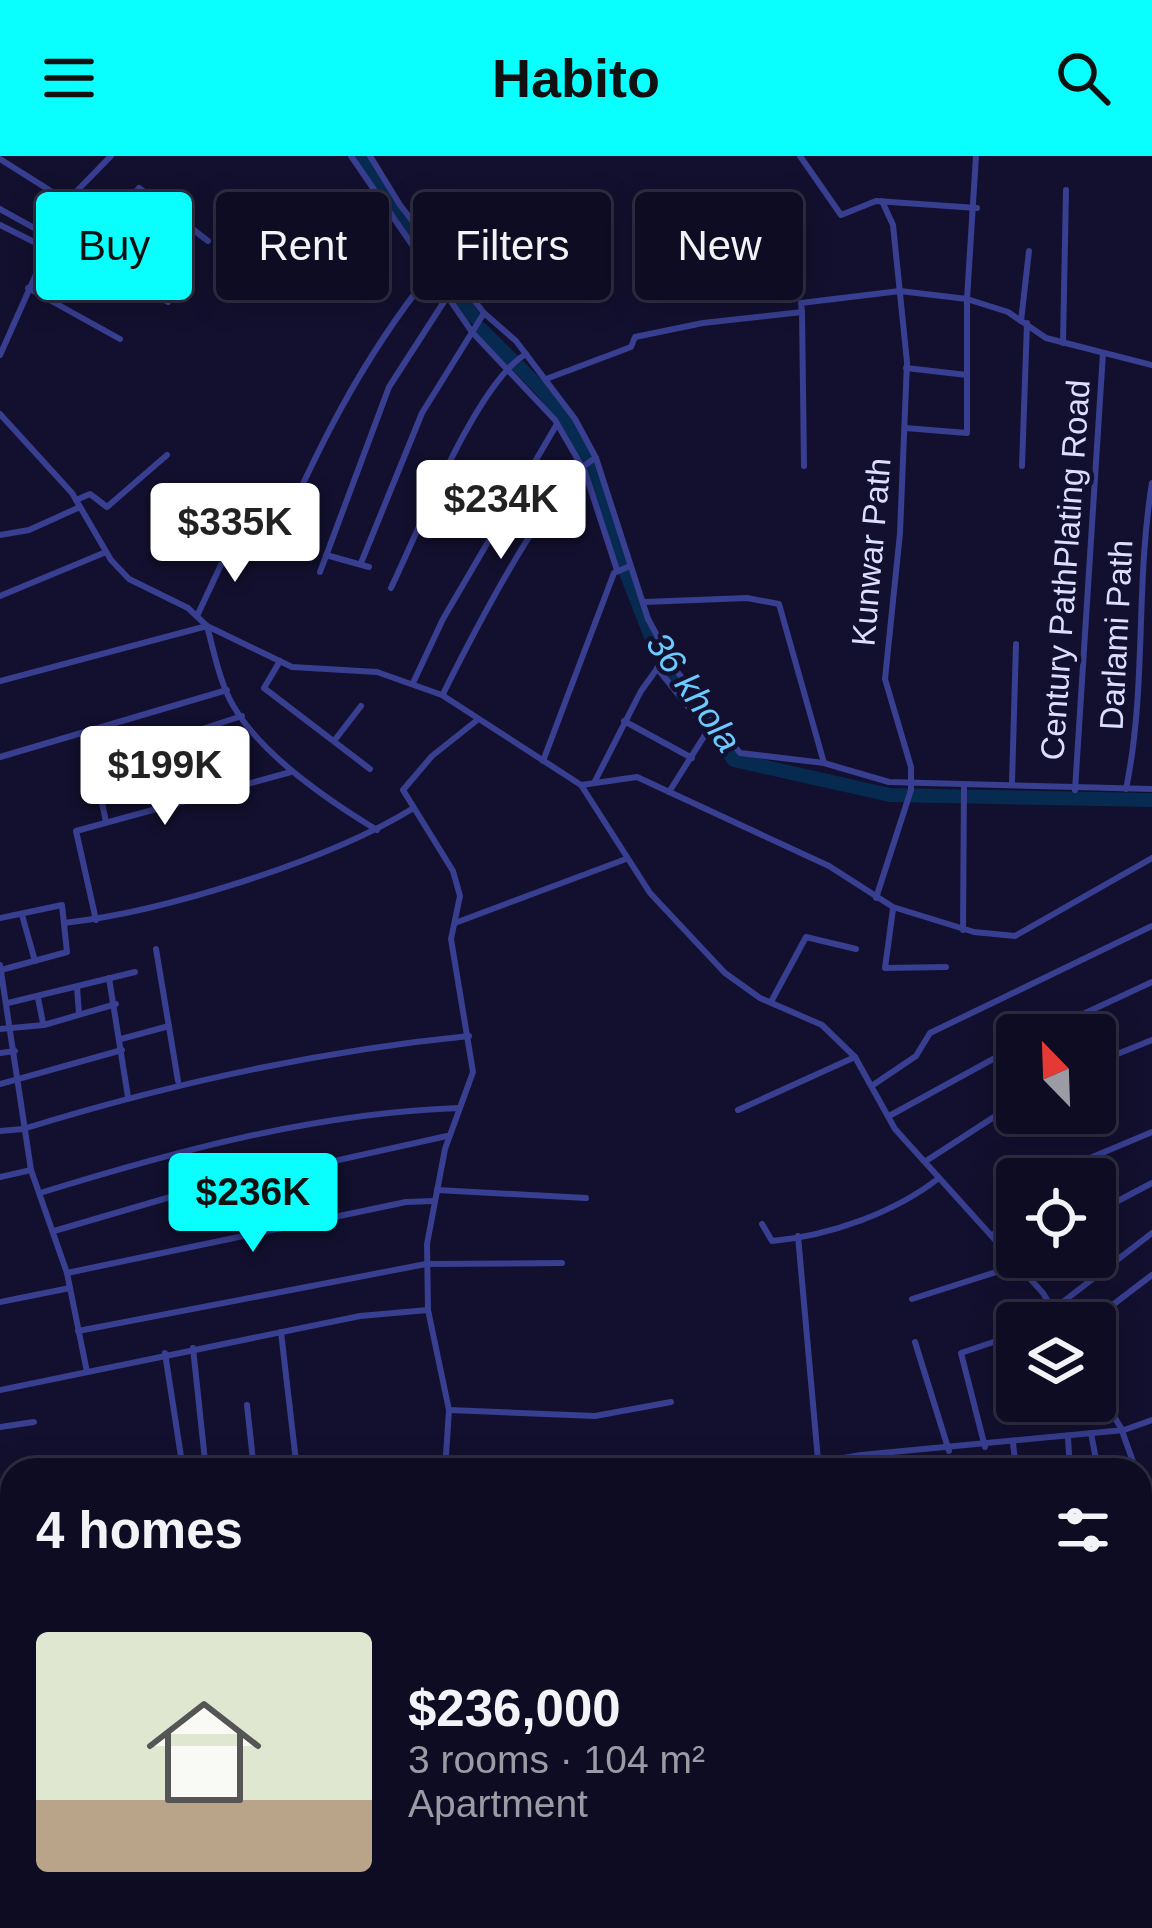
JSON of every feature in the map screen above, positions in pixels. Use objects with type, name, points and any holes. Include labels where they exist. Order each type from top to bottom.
[{"type":"street","points":[[77,192],[111,156]]},
{"type":"street","points":[[351,156],[413,249]]},
{"type":"street","points":[[370,156],[400,205],[484,313],[546,379],[596,458],[630,566],[668,655],[740,753],[824,763],[861,777],[910,783],[1152,789]]},
{"type":"street","points":[[800,156],[841,214],[882,202],[977,208]]},
{"type":"street","points":[[905,428],[967,433],[967,299],[977,208],[976,156]]},
{"type":"street","points":[[0,158],[58,192]]},
{"type":"street","points":[[1064,343],[1066,190]]},
{"type":"street","name":"Kunwar Path","points":[[876,898],[907,814],[911,767],[885,679],[907,368],[893,225],[882,202]]},
{"type":"street","points":[[0,208],[36,226]]},
{"type":"street","points":[[0,225],[36,243]]},
{"type":"street","points":[[192,229],[208,241]]},
{"type":"street","points":[[1022,466],[1029,251]]},
{"type":"street","points":[[0,356],[36,270]]},
{"type":"street","points":[[28,288],[120,339]]},
{"type":"street","points":[[804,466],[801,303],[900,290],[967,299],[1064,343],[1152,365]]},
{"type":"street","points":[[272,555],[321,436],[382,333],[413,295]]},
{"type":"street","points":[[320,572],[389,387],[445,300]]},
{"type":"street","points":[[448,300],[557,424],[581,465],[617,570],[543,762]]},
{"type":"street","points":[[546,379],[632,347],[635,337],[703,322],[802,312]]},
{"type":"street","points":[[326,555],[365,565],[422,413],[484,313]]},
{"type":"street","name":"Century PathPlating Road","points":[[1076,790],[1103,352]]},
{"type":"street","points":[[392,587],[449,466],[507,365],[526,354]]},
{"type":"street","points":[[907,368],[967,375]]},
{"type":"street","points":[[0,415],[44,457],[129,579],[207,626],[280,661],[330,673],[377,672],[442,695],[581,785],[650,893],[725,973],[822,1025],[855,1057],[889,1116],[996,1240]]},
{"type":"street","points":[[413,683],[443,619],[557,424]]},
{"type":"street","points":[[0,535],[29,530],[90,494],[107,507],[167,455]]},
{"type":"street","points":[[442,695],[484,614],[581,465],[596,458]]},
{"type":"street","name":"Darlami Path","points":[[1126,789],[1142,700],[1138,601],[1152,483]]},
{"type":"street","points":[[197,616],[234,537]]},
{"type":"street","points":[[0,596],[106,552]]},
{"type":"street","points":[[617,570],[630,566]]},
{"type":"street","points":[[644,602],[768,598],[783,610],[824,763]]},
{"type":"street","points":[[0,681],[207,626]]},
{"type":"street","points":[[207,626],[227,690],[242,716],[293,772],[376,830]]},
{"type":"street","points":[[1012,782],[1016,644]]},
{"type":"street","points":[[594,783],[624,721],[668,655]]},
{"type":"street","points":[[280,661],[264,688],[370,769]]},
{"type":"street","points":[[657,668],[690,709]]},
{"type":"street","points":[[0,757],[227,690]]},
{"type":"street","points":[[334,741],[362,706]]},
{"type":"street","points":[[86,767],[242,716]]},
{"type":"street","points":[[669,792],[715,718]]},
{"type":"street","points":[[446,1458],[449,1410],[428,1310],[426,1264],[449,1136],[473,1072],[451,939],[460,896],[453,871],[403,790],[432,756],[476,721]]},
{"type":"street","points":[[624,721],[692,758]]},
{"type":"street","points":[[96,920],[76,831],[293,772]]},
{"type":"street","points":[[581,785],[637,777],[829,866],[893,907],[963,930],[1015,936],[1152,858]]},
{"type":"street","points":[[963,930],[964,784]]},
{"type":"street","points":[[99,788],[106,822]]},
{"type":"street","points":[[64,923],[96,920],[323,854],[413,808]]},
{"type":"street","points":[[455,923],[626,859]]},
{"type":"street","points":[[0,918],[62,905],[68,952],[1,968],[31,1170],[67,1273],[88,1372]]},
{"type":"street","points":[[893,907],[886,968],[946,968]]},
{"type":"street","points":[[22,915],[35,961]]},
{"type":"street","points":[[873,1084],[916,1056],[930,1033],[1152,926]]},
{"type":"street","points":[[772,1000],[806,937],[856,949]]},
{"type":"street","points":[[156,949],[178,1083]]},
{"type":"street","points":[[8,1003],[135,972]]},
{"type":"street","points":[[109,978],[128,1097]]},
{"type":"street","points":[[1083,1014],[1152,982]]},
{"type":"street","points":[[77,987],[79,1015]]},
{"type":"street","points":[[38,998],[44,1025]]},
{"type":"street","points":[[0,1029],[44,1025],[116,1004]]},
{"type":"street","points":[[121,1039],[169,1026]]},
{"type":"street","points":[[0,1131],[23,1129],[178,1083],[394,1044],[469,1036]]},
{"type":"street","points":[[1116,1055],[1152,1040]]},
{"type":"street","points":[[0,1084],[122,1050]]},
{"type":"street","points":[[0,1053],[15,1051]]},
{"type":"street","points":[[737,1110],[855,1057]]},
{"type":"street","points":[[889,1116],[996,1057]]},
{"type":"street","points":[[40,1193],[262,1133],[405,1110],[459,1108]]},
{"type":"street","points":[[926,1161],[996,1116]]},
{"type":"street","points":[[1089,1158],[1152,1132]]},
{"type":"street","points":[[54,1232],[167,1198],[449,1136]]},
{"type":"street","points":[[0,1177],[31,1170]]},
{"type":"street","points":[[762,1224],[772,1241],[798,1235],[878,1214],[939,1178]]},
{"type":"street","points":[[1116,1202],[1152,1183]]},
{"type":"street","points":[[437,1190],[586,1198]]},
{"type":"street","points":[[67,1273],[406,1202],[435,1201]]},
{"type":"street","points":[[992,1235],[996,1231]]},
{"type":"street","points":[[1062,1302],[1152,1233]]},
{"type":"street","points":[[798,1235],[818,1458]]},
{"type":"street","points":[[78,1331],[426,1264],[562,1263]]},
{"type":"street","points":[[912,1299],[996,1272]]},
{"type":"street","points":[[1116,1302],[1152,1275]]},
{"type":"street","points":[[1029,1278],[1049,1302]]},
{"type":"street","points":[[0,1302],[70,1288]]},
{"type":"street","points":[[0,1390],[165,1353],[428,1310]]},
{"type":"street","points":[[280,1332],[296,1458]]},
{"type":"street","points":[[985,1447],[961,1353],[996,1341]]},
{"type":"street","points":[[915,1342],[949,1451]]},
{"type":"street","points":[[193,1348],[205,1458]]},
{"type":"street","points":[[165,1353],[181,1458]]},
{"type":"street","points":[[449,1410],[595,1416],[671,1402]]},
{"type":"street","points":[[247,1405],[253,1458]]},
{"type":"street","points":[[840,1458],[985,1447],[1152,1420]]},
{"type":"street","points":[[1116,1421],[1131,1458]]},
{"type":"street","points":[[0,1427],[34,1422]]},
{"type":"street","points":[[1091,1433],[1096,1458]]},
{"type":"street","points":[[1068,1436],[1069,1458]]},
{"type":"street","points":[[1013,1443],[1015,1458]]},
{"type":"waterway","name":"36 khola","points":[[360,156],[474,317]]},
{"type":"waterway","name":"36 khola","points":[[481,329],[543,391],[569,426],[593,473],[609,529],[653,642],[679,688],[734,760],[890,795],[1152,800]]}]
